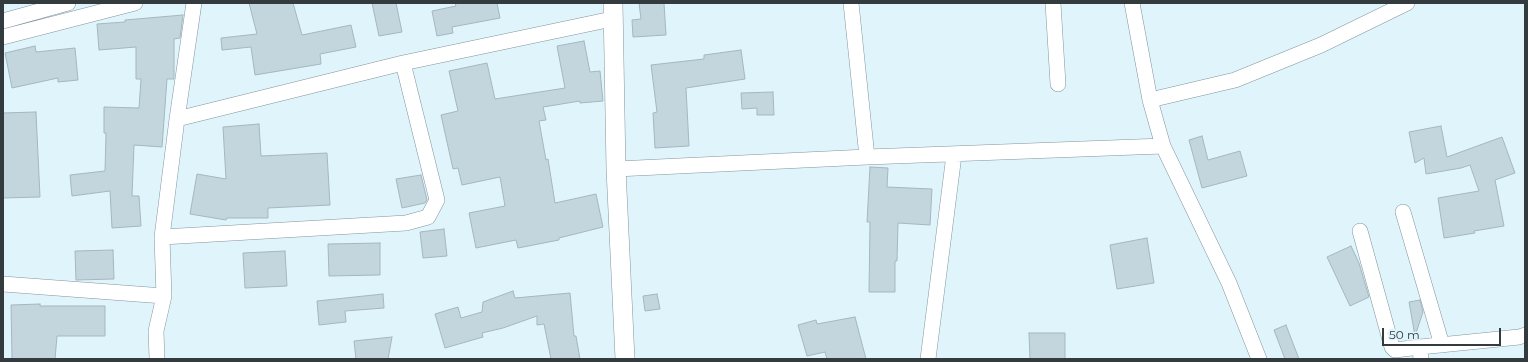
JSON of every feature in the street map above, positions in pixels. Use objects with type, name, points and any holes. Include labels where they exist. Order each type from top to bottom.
[{"type":"street","points":[[3,21],[68,3]]},
{"type":"street","points":[[3,37],[135,3]]},
{"type":"street","points":[[157,359],[156,331],[164,296],[162,237],[194,3]]},
{"type":"street","points":[[851,3],[867,157]]},
{"type":"street","points":[[1053,3],[1058,84]]},
{"type":"street","points":[[1132,3],[1150,100],[1163,146],[1229,283],[1259,359]]},
{"type":"street","points":[[1150,100],[1235,80],[1321,45],[1407,3]]},
{"type":"street","points":[[177,119],[612,11],[616,169],[625,359]]},
{"type":"street","points":[[162,237],[406,223],[428,217],[437,200],[403,63]]},
{"type":"street","points":[[616,169],[867,157],[954,155],[1163,146]]},
{"type":"street","points":[[928,359],[954,155]]},
{"type":"street","points":[[1403,212],[1442,345]]},
{"type":"street","points":[[1360,231],[1392,347],[1396,350],[1420,353],[1442,345],[1519,337],[1525,335]]},
{"type":"street","points":[[3,284],[164,296]]},
{"type":"building","points":[[249,3],[293,3],[302,35],[351,25],[356,47],[320,54],[321,64],[255,75],[251,47],[222,50],[221,38],[257,34]]},
{"type":"building","points":[[372,3],[396,3],[402,32],[379,36]]},
{"type":"building","points":[[455,3],[497,3],[500,18],[452,27],[453,33],[437,36],[432,11],[456,6]]},
{"type":"building","points":[[639,3],[664,3],[666,35],[633,37],[632,20],[641,19]]},
{"type":"building","points":[[183,15],[180,38],[174,39],[174,79],[167,79],[162,147],[134,145],[132,196],[139,196],[141,226],[112,228],[110,191],[72,196],[70,175],[105,171],[106,133],[104,133],[104,107],[139,108],[141,79],[136,79],[136,47],[99,50],[97,24]]},
{"type":"building","points":[[584,41],[590,72],[600,71],[603,101],[580,103],[580,101],[543,107],[546,120],[539,121],[546,160],[548,159],[555,203],[596,194],[603,227],[559,238],[559,240],[518,248],[516,240],[476,248],[469,213],[505,206],[500,177],[462,185],[458,168],[453,169],[441,115],[458,111],[449,71],[487,63],[495,99],[565,88],[557,46]]},
{"type":"building","points":[[35,46],[36,52],[75,48],[78,80],[58,82],[58,78],[12,88],[5,53]]},
{"type":"building","points":[[741,50],[745,79],[686,88],[689,146],[655,148],[653,113],[657,112],[651,65],[704,59],[704,55]]},
{"type":"building","points":[[773,92],[774,115],[757,115],[757,108],[742,109],[741,93]]},
{"type":"building","points":[[36,112],[40,197],[3,198],[3,113]]},
{"type":"building","points":[[259,124],[261,156],[327,153],[330,205],[268,208],[268,218],[227,218],[226,220],[190,214],[197,174],[226,179],[223,127]]},
{"type":"building","points":[[1441,126],[1447,157],[1502,137],[1515,173],[1495,180],[1504,226],[1444,238],[1438,198],[1479,191],[1470,165],[1426,174],[1424,158],[1415,163],[1409,132]]},
{"type":"building","points":[[1202,136],[1208,160],[1240,151],[1247,176],[1202,188],[1189,140]]},
{"type":"building","points":[[870,167],[888,168],[887,187],[932,189],[930,225],[898,223],[897,261],[895,261],[895,292],[869,292],[870,222],[867,222]]},
{"type":"building","points":[[421,175],[427,200],[425,203],[402,208],[396,179]]},
{"type":"building","points":[[444,229],[447,256],[423,258],[420,232]]},
{"type":"building","points":[[1147,238],[1154,283],[1117,289],[1110,245]]},
{"type":"building","points":[[380,243],[380,275],[329,276],[328,244]]},
{"type":"building","points":[[1351,246],[1359,263],[1369,297],[1350,306],[1327,257]]},
{"type":"building","points":[[113,250],[114,279],[76,280],[75,251]]},
{"type":"building","points":[[285,251],[287,286],[245,288],[243,253]]},
{"type":"building","points":[[513,291],[515,298],[570,293],[574,336],[576,336],[580,359],[551,359],[544,324],[537,325],[537,316],[503,328],[482,333],[483,337],[445,348],[435,314],[458,307],[461,318],[482,312],[483,302]]},
{"type":"building","points":[[383,294],[384,308],[345,311],[346,322],[319,325],[317,301]]},
{"type":"building","points":[[657,294],[660,309],[645,311],[643,296]]},
{"type":"building","points":[[1420,300],[1423,312],[1415,336],[1409,302]]},
{"type":"building","points":[[40,304],[40,306],[105,306],[105,336],[57,336],[55,359],[12,359],[11,305]]},
{"type":"building","points":[[855,317],[866,359],[827,359],[825,352],[807,356],[798,325],[816,320],[817,324]]},
{"type":"building","points":[[1286,325],[1299,359],[1285,359],[1274,330]]},
{"type":"building","points":[[1029,333],[1065,333],[1065,359],[1030,359]]},
{"type":"building","points":[[392,337],[388,359],[356,359],[354,341]]}]
